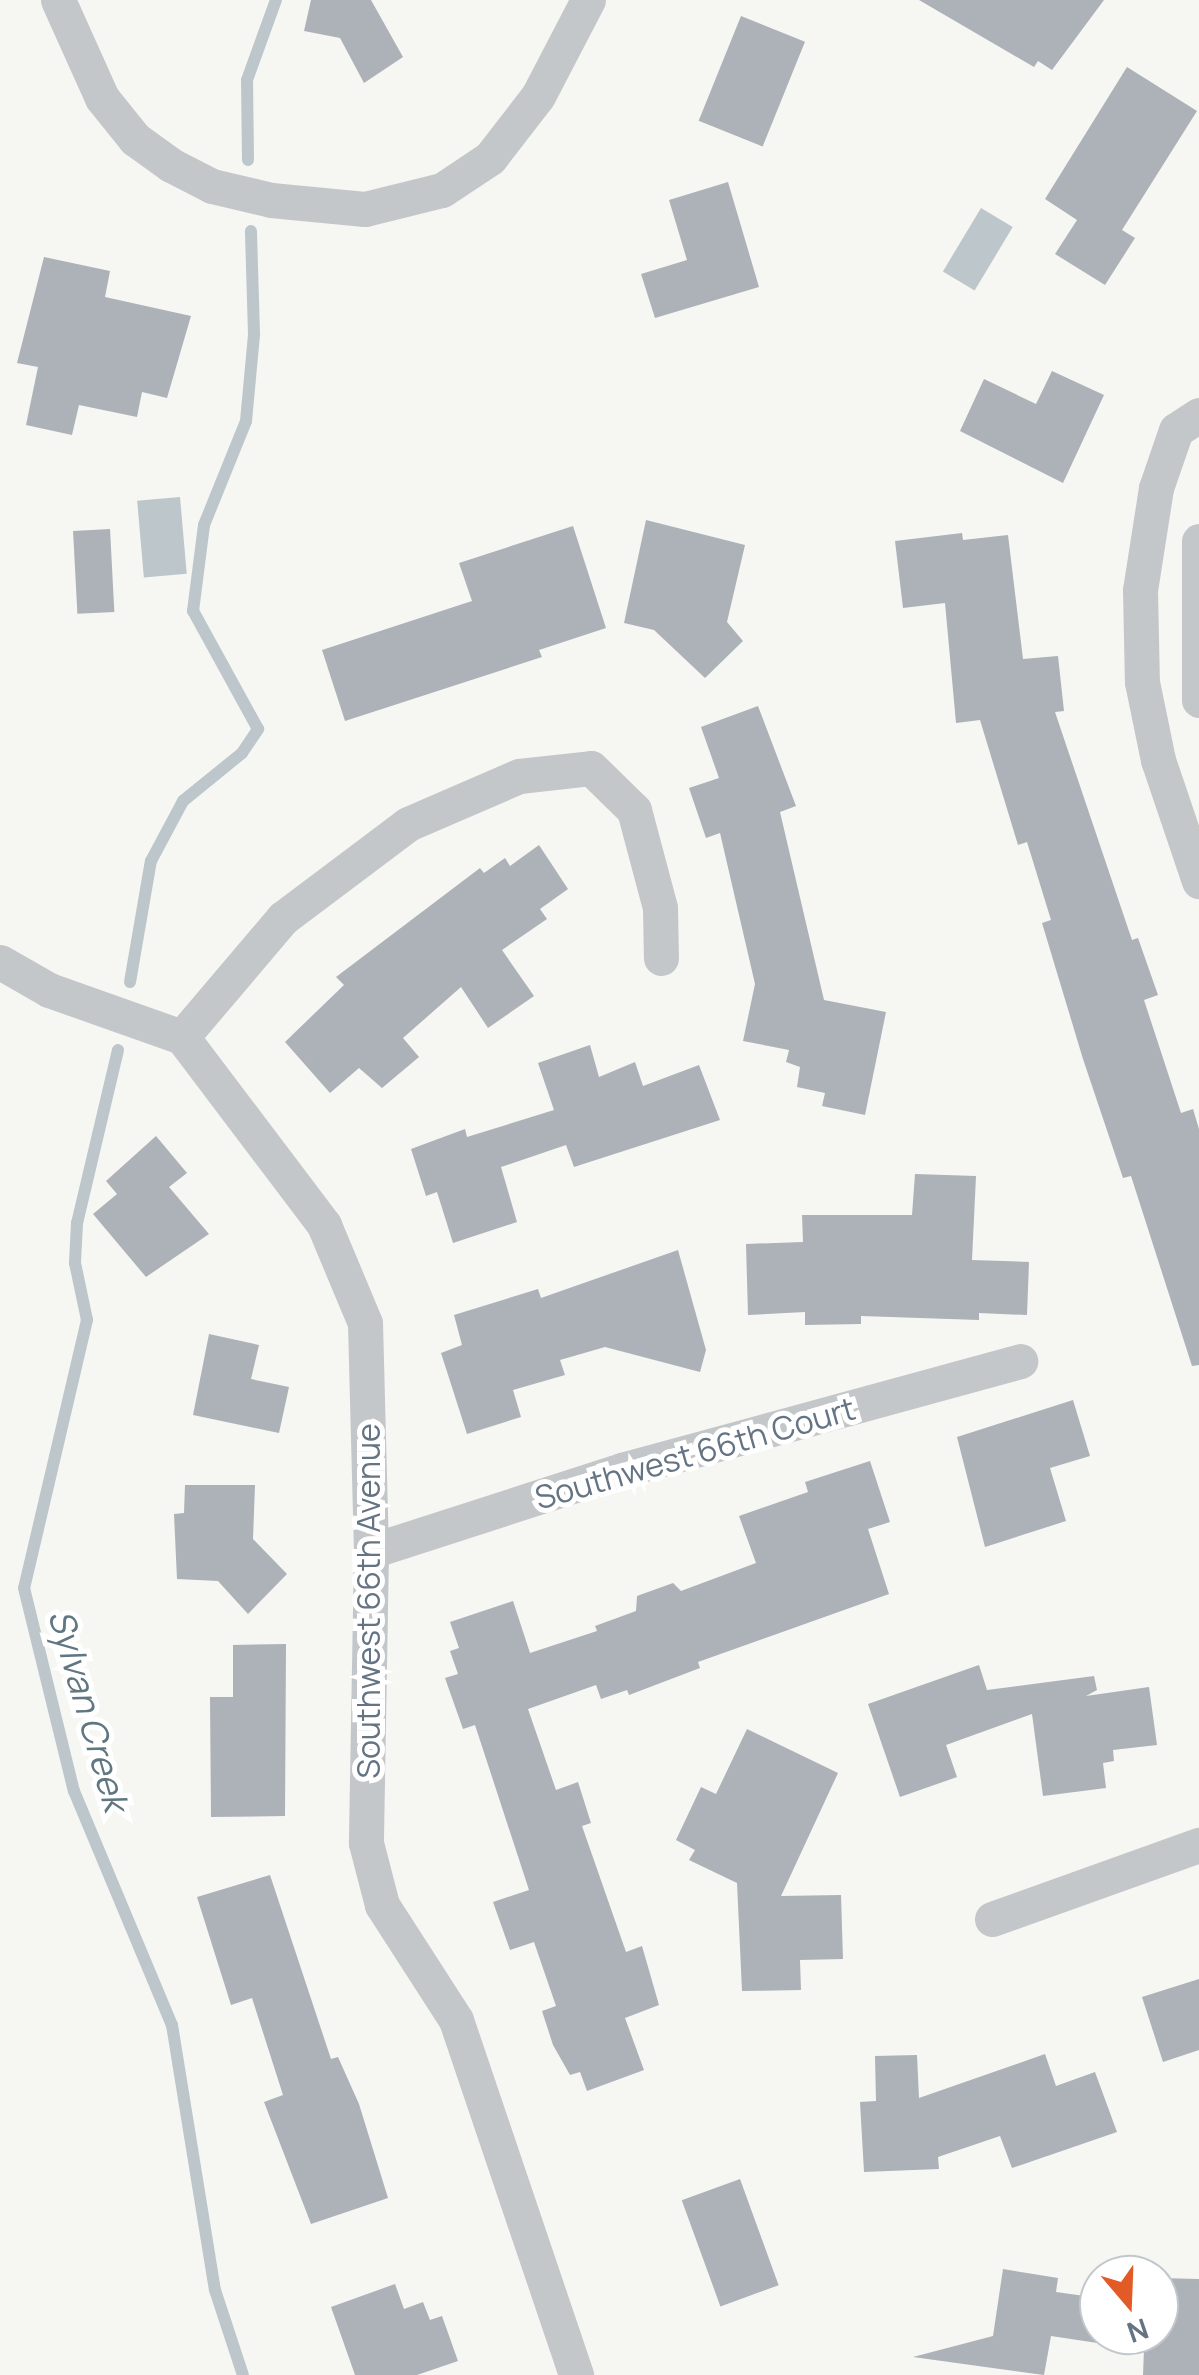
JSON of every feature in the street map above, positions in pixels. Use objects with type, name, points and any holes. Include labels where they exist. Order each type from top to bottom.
[{"type":"street","points":[[58,0],[102,98],[135,138],[171,166],[212,186],[271,200],[365,209],[442,190],[490,158],[538,96],[588,0]]},
{"type":"street","points":[[1199,415],[1176,430],[1156,488],[1140,590],[1142,682],[1158,760],[1199,882]]},
{"type":"street","points":[[1199,541],[1199,700]]},
{"type":"street","points":[[0,962],[48,990],[182,1036],[283,918],[408,824],[519,776],[590,768],[634,810],[660,908],[661,958]]},
{"type":"street","name":"Southwest 66th Avenue","points":[[182,1036],[324,1225],[364,1323],[372,1551],[366,1843],[382,1905],[456,2020],[576,2375]]},
{"type":"street","name":"Southwest 66th Court","points":[[372,1551],[622,1470],[1020,1361]]},
{"type":"street","points":[[992,1919],[1199,1845]]},
{"type":"shaded area","points":[[981,208],[1013,227],[975,290],[943,271]]},
{"type":"shaded area","points":[[180,497],[187,574],[144,577],[137,501]]},
{"type":"building","points":[[311,0],[371,0],[403,57],[364,83],[340,38],[304,31]]},
{"type":"building","points":[[919,0],[1104,0],[1052,70],[1038,61],[1034,67]]},
{"type":"building","points":[[741,16],[805,42],[763,147],[699,121]]},
{"type":"building","points":[[1127,67],[1197,111],[1122,230],[1135,238],[1105,285],[1055,254],[1077,220],[1045,199]]},
{"type":"building","points":[[728,182],[759,287],[655,318],[641,274],[687,260],[669,200]]},
{"type":"building","points":[[44,257],[110,271],[105,297],[191,316],[167,398],[142,392],[137,417],[79,405],[72,435],[26,425],[38,367],[17,363]]},
{"type":"building","points":[[1052,371],[1104,395],[1063,483],[960,431],[984,379],[1036,404]]},
{"type":"building","points":[[646,520],[745,545],[727,622],[743,641],[705,678],[654,630],[624,623]]},
{"type":"building","points":[[573,526],[606,628],[539,650],[542,657],[345,721],[322,650],[472,601],[459,563]]},
{"type":"building","points":[[110,529],[114,612],[77,614],[73,531]]},
{"type":"building","points":[[962,533],[963,540],[1008,535],[1023,659],[1058,656],[1064,711],[1055,712],[1132,940],[1138,938],[1158,995],[1144,1000],[1181,1113],[1193,1109],[1199,1129],[1199,1365],[1192,1366],[1131,1176],[1123,1178],[1083,1059],[1042,923],[1051,920],[1027,842],[1018,845],[980,720],[956,723],[945,603],[903,608],[895,541]]},
{"type":"building","points":[[758,706],[796,806],[780,812],[824,1000],[886,1012],[865,1115],[822,1106],[825,1093],[797,1087],[800,1067],[786,1062],[789,1050],[743,1041],[755,984],[720,833],[706,838],[689,788],[719,778],[701,727]]},
{"type":"building","points":[[539,845],[568,889],[540,909],[547,919],[502,950],[534,996],[488,1028],[461,987],[403,1038],[419,1057],[382,1088],[359,1068],[330,1093],[285,1042],[344,985],[336,977],[480,868],[484,873],[505,858],[510,866]]},
{"type":"building","points":[[590,1045],[599,1077],[635,1062],[643,1086],[699,1065],[720,1120],[574,1167],[566,1145],[501,1167],[517,1222],[453,1243],[437,1192],[426,1196],[411,1149],[465,1129],[467,1137],[554,1110],[538,1063]]},
{"type":"building","points":[[156,1136],[187,1173],[169,1187],[209,1234],[146,1277],[93,1214],[117,1194],[106,1181]]},
{"type":"building","points":[[915,1174],[976,1176],[972,1260],[1029,1262],[1027,1315],[979,1313],[979,1320],[861,1316],[861,1324],[805,1325],[805,1312],[748,1315],[746,1244],[803,1242],[802,1215],[912,1215]]},
{"type":"building","points":[[678,1250],[706,1350],[700,1372],[605,1347],[560,1360],[565,1375],[513,1390],[521,1417],[467,1434],[441,1353],[462,1345],[454,1315],[538,1289],[541,1298]]},
{"type":"building","points":[[209,1334],[259,1345],[251,1379],[289,1387],[279,1433],[193,1415]]},
{"type":"building","points":[[1073,1400],[1090,1456],[1050,1468],[1066,1521],[985,1547],[957,1437]]},
{"type":"building","points":[[870,1461],[890,1522],[868,1529],[889,1594],[698,1662],[700,1668],[629,1695],[627,1690],[601,1699],[596,1685],[528,1709],[556,1790],[578,1782],[591,1823],[582,1826],[626,1952],[642,1946],[659,2005],[625,2018],[644,2070],[587,2091],[580,2072],[570,2075],[553,2045],[542,2011],[556,2006],[534,1942],[510,1950],[493,1902],[529,1890],[475,1725],[463,1729],[445,1678],[458,1674],[450,1651],[459,1648],[450,1622],[513,1601],[530,1653],[597,1631],[595,1626],[636,1611],[637,1596],[673,1583],[681,1591],[756,1563],[739,1516],[808,1492],[805,1482]]},
{"type":"building","points":[[185,1485],[255,1485],[253,1539],[287,1574],[248,1614],[218,1581],[177,1579],[174,1514],[184,1513]]},
{"type":"building","points":[[286,1644],[285,1816],[211,1817],[210,1697],[233,1697],[233,1645]]},
{"type":"building","points":[[979,1665],[987,1690],[1094,1676],[1097,1690],[1086,1696],[1149,1687],[1157,1745],[1113,1750],[1114,1761],[1103,1763],[1106,1788],[1043,1796],[1032,1714],[946,1745],[957,1777],[900,1797],[868,1704]]},
{"type":"building","points":[[747,1729],[838,1773],[781,1896],[841,1895],[843,1959],[800,1960],[801,1990],[742,1991],[737,1883],[689,1860],[695,1850],[676,1840],[701,1787],[716,1794]]},
{"type":"building","points":[[270,1875],[331,2059],[338,2057],[359,2104],[388,2198],[311,2224],[264,2102],[283,2095],[252,1998],[231,2005],[197,1897]]},
{"type":"building","points":[[1199,1979],[1199,2050],[1163,2062],[1142,1997]]},
{"type":"building","points":[[1045,2054],[1056,2086],[1095,2072],[1117,2132],[1012,2168],[1000,2136],[938,2157],[939,2169],[864,2172],[860,2102],[876,2101],[875,2056],[917,2055],[919,2098]]},
{"type":"building","points":[[740,2179],[779,2285],[720,2306],[682,2200]]},
{"type":"building","points":[[1003,2269],[1058,2278],[1056,2292],[1079,2295],[1079,2340],[1051,2336],[1044,2375],[913,2357],[993,2336]]},
{"type":"building","points":[[1179,2278],[1199,2279],[1199,2375],[1143,2375],[1144,2355],[1179,2355]]},
{"type":"building","points":[[395,2284],[404,2309],[423,2302],[430,2320],[442,2316],[458,2361],[417,2375],[355,2375],[331,2307]]},
{"type":"waterway","name":"Sylvan Creek","points":[[248,160],[247,80],[276,0]]},
{"type":"waterway","name":"Sylvan Creek","points":[[130,982],[151,861],[183,801],[242,753],[258,729],[193,611],[204,525],[246,421],[254,334],[251,231]]},
{"type":"waterway","name":"Sylvan Creek","points":[[118,1050],[77,1223],[75,1263],[87,1320],[24,1588],[74,1791],[172,2025],[215,2290],[243,2375]]}]
